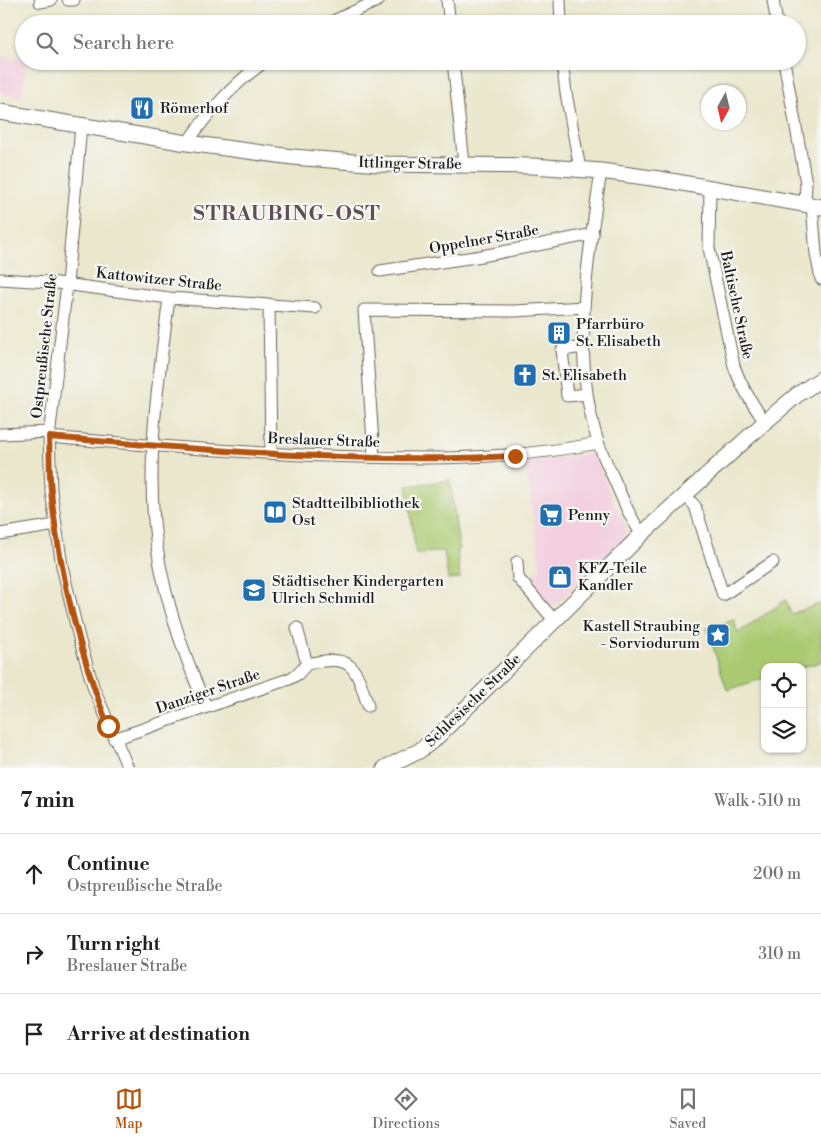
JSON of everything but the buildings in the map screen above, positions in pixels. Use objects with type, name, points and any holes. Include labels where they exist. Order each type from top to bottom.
[{"type":"street","points":[[68,0],[74,0]]},
{"type":"street","points":[[346,15],[379,0]]},
{"type":"street","points":[[447,0],[449,15]]},
{"type":"street","points":[[560,0],[561,15]]},
{"type":"street","points":[[773,0],[776,15]]},
{"type":"street","points":[[187,143],[223,99],[254,70]]},
{"type":"street","points":[[455,70],[464,164]]},
{"type":"street","points":[[564,70],[580,169]]},
{"type":"street","points":[[786,70],[806,183],[813,205],[816,254],[821,279]]},
{"type":"street","name":"Ittlinger Straße","points":[[0,112],[187,143],[325,161],[379,164],[533,166],[580,169],[813,205]]},
{"type":"street","name":"Ostpreußische Straße","points":[[81,126],[67,284],[49,435],[51,491],[62,566],[79,638],[94,689],[128,768]]},
{"type":"street","points":[[601,171],[584,307],[583,347],[587,394],[598,443],[632,520],[642,534]]},
{"type":"street","name":"Baltische Straße","points":[[710,188],[709,248],[734,366],[738,378],[764,422]]},
{"type":"street","name":"Oppelner Straße","points":[[380,271],[482,256],[593,234]]},
{"type":"street","name":"Kattowitzer Straße","points":[[0,279],[67,284],[169,298],[314,308]]},
{"type":"street","points":[[169,298],[157,399],[154,446],[154,520],[161,568],[181,644],[206,707]]},
{"type":"street","points":[[269,304],[271,453]]},
{"type":"street","points":[[374,458],[364,310],[515,311],[584,307]]},
{"type":"street","points":[[583,347],[562,350],[567,396],[587,394]]},
{"type":"street","name":"Schlesische Straße","points":[[385,768],[419,751],[435,739],[642,534],[764,422],[797,395],[821,379]]},
{"type":"street","name":"Breslauer Straße","points":[[0,434],[49,435],[154,446],[374,458],[515,456],[598,443]]},
{"type":"street","points":[[685,495],[695,506],[723,595],[772,562]]},
{"type":"street","points":[[0,534],[56,525]]},
{"type":"street","points":[[517,562],[518,578],[554,620]]},
{"type":"street","points":[[297,628],[307,664],[328,660],[341,661],[352,667],[358,676],[368,706]]},
{"type":"street","name":"Danziger Straße","points":[[114,739],[289,679],[298,674],[307,664]]},
{"type":"shaded area","points":[[0,56],[15,59],[15,70],[25,70],[20,97],[0,93]]},
{"type":"shaded area","points":[[590,454],[595,457],[616,507],[626,524],[624,538],[557,604],[552,606],[545,605],[524,580],[524,574],[541,571],[525,462]]},
{"type":"green space","points":[[450,480],[459,549],[457,550],[460,578],[448,579],[444,551],[416,554],[407,486]]},
{"type":"green space","points":[[786,600],[791,614],[821,603],[821,662],[806,666],[806,663],[761,663],[761,679],[727,690],[707,628],[734,620],[738,633]]},
{"type":"place","name":"Römerhof","points":[[142,108]]},
{"type":"place","name":"Pfarrbüro St. Elisabeth","points":[[559,333]]},
{"type":"place","name":"St. Elisabeth","points":[[525,375]]},
{"type":"place","name":"Stadtteilbibliothek Ost","points":[[275,512]]},
{"type":"place","name":"Penny","points":[[551,515]]},
{"type":"place","name":"KFZ-Teile Kandler","points":[[560,577]]},
{"type":"place","name":"Städtischer Kindergarten Ulrich Schmidl","points":[[254,590]]},
{"type":"place","name":"Kastell Straubing - Sorviodurum","points":[[718,635]]},
{"type":"district","name":"STRAUBING-OST","points":[[287,213]]},
{"type":"route","points":[[108,726],[94,689],[79,638],[62,566],[51,491],[49,437],[154,446],[374,458],[515,456]]}]
